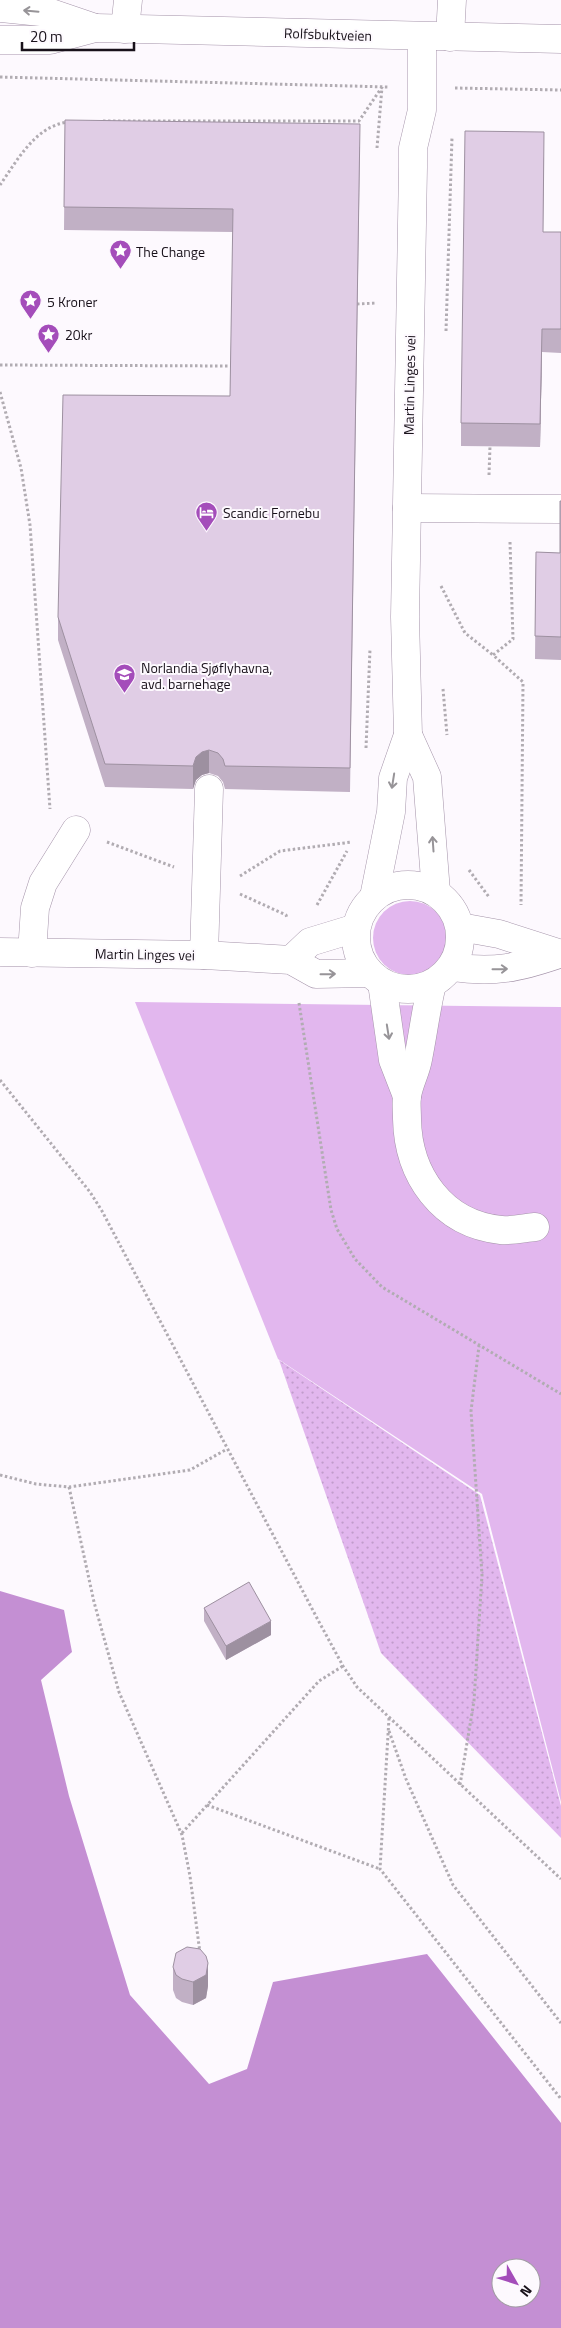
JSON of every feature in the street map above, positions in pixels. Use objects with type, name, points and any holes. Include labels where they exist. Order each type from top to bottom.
[{"type":"street","points":[[125,29],[128,0]]},
{"type":"street","points":[[450,37],[452,0]]},
{"type":"street","name":"Rolfsbuktveien","points":[[0,8],[51,13],[95,28]]},
{"type":"street","name":"Rolfsbuktveien","points":[[0,40],[50,40],[95,28],[561,39]]},
{"type":"street","name":"Martin Linges vei","points":[[374,898],[391,812],[393,778],[408,735],[405,617],[413,148],[422,110],[422,37]]},
{"type":"street","points":[[407,508],[561,509]]},
{"type":"street","name":"Martin Linges vei","points":[[408,735],[427,777],[436,892]]},
{"type":"street","points":[[204,955],[214,883],[209,789]]},
{"type":"street","points":[[32,952],[35,908],[43,883],[76,830]]},
{"type":"street","points":[[407,1096],[418,1061],[423,1020],[442,975],[459,950],[460,927],[450,905],[436,892],[416,885],[403,885],[384,890],[374,898],[362,912],[356,928],[355,940],[357,952],[376,978],[393,1060],[407,1096],[410,1150],[426,1187],[451,1212],[483,1227],[503,1230],[535,1227]]},
{"type":"street","points":[[460,927],[499,934],[560,954]]},
{"type":"street","points":[[291,960],[310,942],[356,928]]},
{"type":"street","name":"Martin Linges vei","points":[[0,952],[204,955],[291,960],[316,974],[376,978]]},
{"type":"street","points":[[376,978],[409,990],[421,989],[442,975],[469,970],[509,969],[560,954]]},
{"type":"path","points":[[0,77],[561,90]]},
{"type":"path","points":[[101,121],[359,121],[382,86]]},
{"type":"path","points":[[454,88],[454,98]]},
{"type":"path","points":[[0,185],[40,133],[61,122],[71,122]]},
{"type":"path","points":[[446,332],[453,127]]},
{"type":"path","points":[[357,304],[378,303]]},
{"type":"path","points":[[0,365],[231,366]]},
{"type":"path","points":[[0,392],[21,468],[30,525],[51,820],[214,883],[286,915],[291,960],[308,1057],[330,1210],[338,1229],[355,1259],[382,1287],[561,1394]]},
{"type":"path","points":[[493,655],[513,639],[509,509]]},
{"type":"path","points":[[440,595],[440,585],[465,633],[523,682],[522,943]]},
{"type":"path","points":[[442,682],[447,741]]},
{"type":"path","points":[[214,883],[280,852],[352,842]]},
{"type":"path","points":[[468,869],[489,898]]},
{"type":"path","points":[[0,1080],[90,1192],[102,1210],[343,1666],[357,1687],[561,1879]]},
{"type":"path","points":[[460,1785],[474,1701],[482,1575],[470,1411],[479,1346]]},
{"type":"path","points":[[0,1475],[36,1484],[69,1487],[190,1470],[227,1449]]},
{"type":"path","points":[[69,1487],[94,1602],[119,1692],[182,1833],[190,1876],[200,1959]]},
{"type":"path","points":[[182,1833],[319,1680],[343,1666]]},
{"type":"path","points":[[380,1870],[389,1718]]},
{"type":"path","points":[[388,1728],[406,1779],[453,1885],[561,2023]]},
{"type":"path","points":[[207,1805],[380,1870],[561,2099]]},
{"type":"shaded area","points":[[410,901],[431,907],[441,917],[447,938],[441,959],[431,969],[410,975],[389,969],[379,959],[373,938],[379,917],[389,907]]},
{"type":"shaded area","points":[[135,1002],[561,1007],[561,1802],[482,1494],[278,1359]]},
{"type":"shaded area","points":[[279,1360],[480,1495],[561,1806],[561,1838],[381,1653]]},
{"type":"shaded area","points":[[0,1591],[64,1610],[72,1652],[41,1680],[69,1796],[130,1995],[209,2084],[247,2069],[273,1982],[427,1954],[561,2123],[561,2328],[0,2328]]},
{"type":"building","name":"Scandic Fornebu","points":[[65,120],[360,124],[350,768],[225,766],[223,759],[218,753],[209,750],[202,752],[196,757],[193,766],[105,764],[58,617],[63,395],[230,396],[233,209],[64,207]]},
{"type":"building","points":[[465,131],[544,132],[543,232],[561,232],[561,329],[542,329],[540,424],[461,423]]},
{"type":"building","points":[[560,501],[561,637],[535,636],[536,552],[560,553]]},
{"type":"building","points":[[249,1582],[271,1621],[226,1646],[204,1608]]},
{"type":"building","points":[[187,1947],[200,1949],[206,1956],[208,1963],[206,1975],[193,1982],[176,1975],[173,1967],[176,1953]]},
{"type":"place","name":"The Change","points":[[120,270]]},
{"type":"place","name":"5 Kroner","points":[[31,320]]},
{"type":"place","name":"20kr","points":[[49,353]]},
{"type":"place","name":"Scandic Fornebu","points":[[207,531]]},
{"type":"place","name":"Norlandia Sjøflyhavna, avd. barnehage","points":[[125,694]]}]
